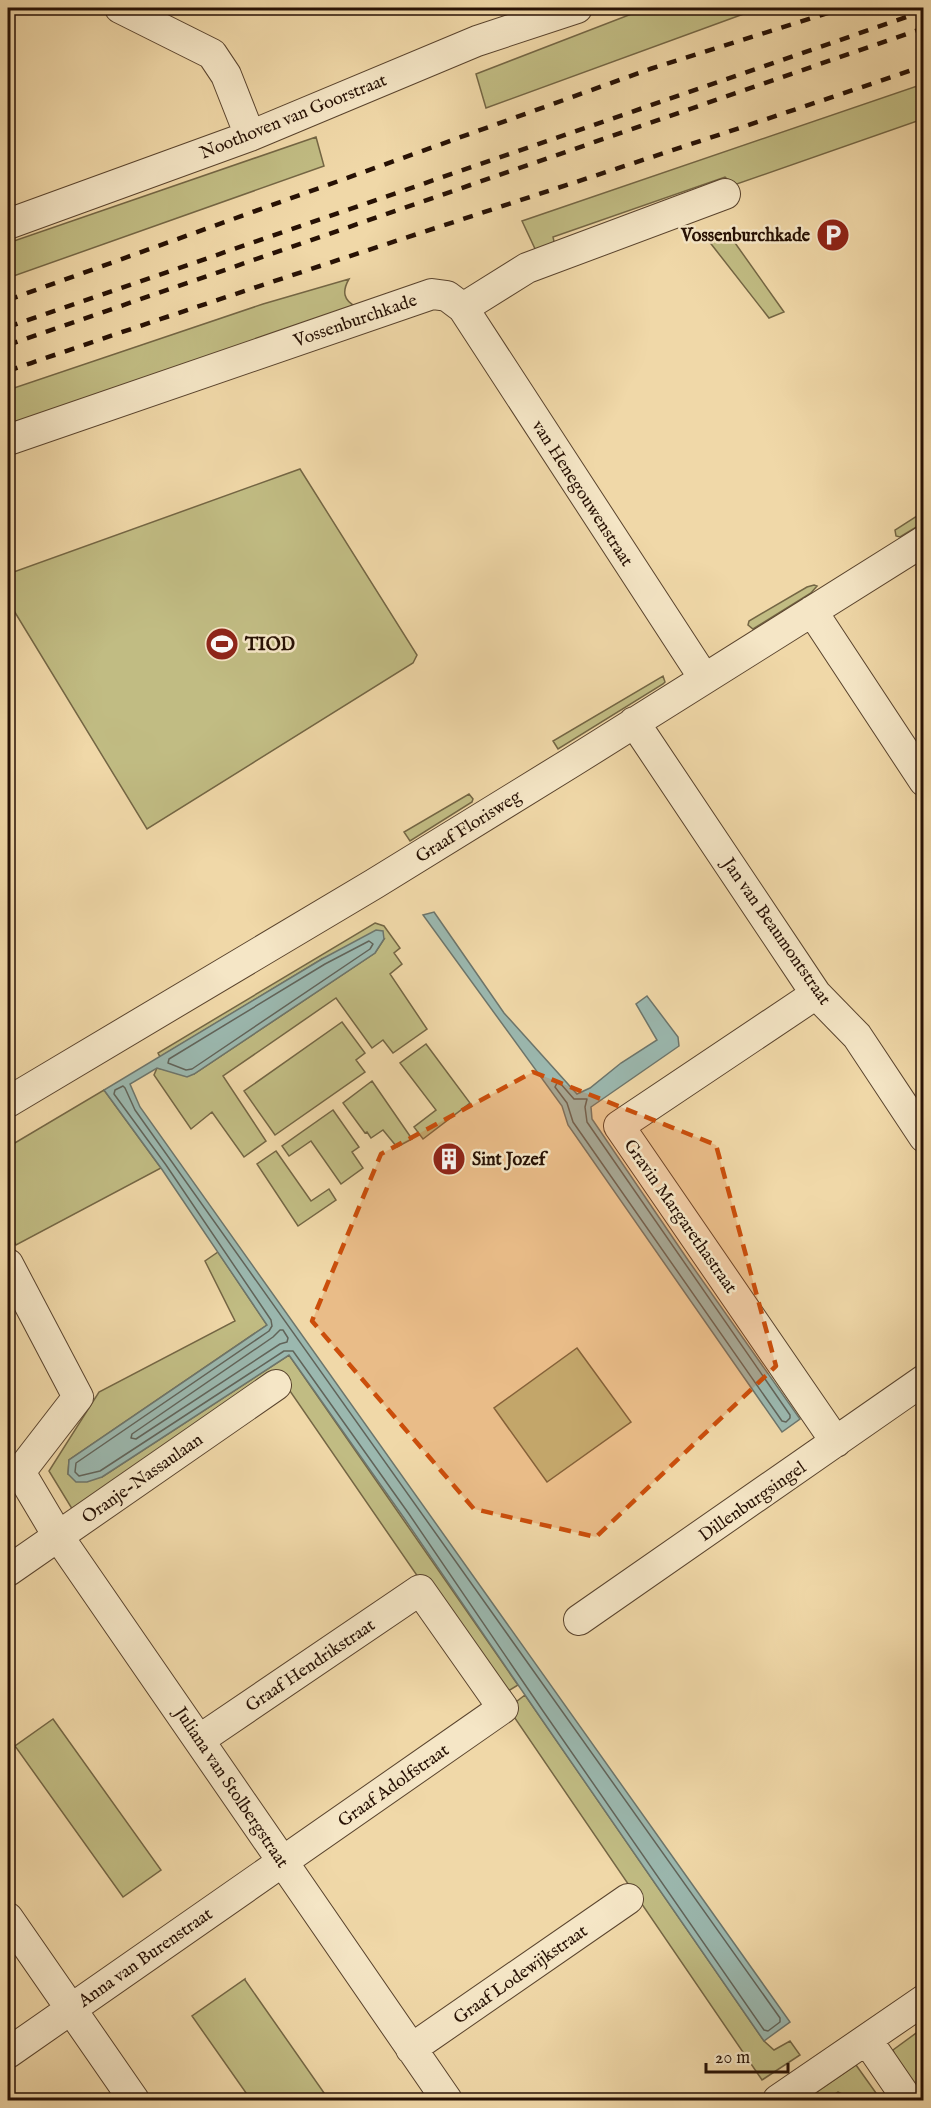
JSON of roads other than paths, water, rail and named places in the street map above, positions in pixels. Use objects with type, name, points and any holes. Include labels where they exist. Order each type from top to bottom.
[{"type":"street","points":[[120,8],[212,54],[226,75],[250,136]]},
{"type":"street","name":"Noothoven van Goorstraat","points":[[8,224],[250,136],[477,41],[578,8]]},
{"type":"street","points":[[463,308],[527,268],[725,194]]},
{"type":"street","name":"Vossenburchkade","points":[[8,440],[432,294],[447,296],[463,308]]},
{"type":"street","name":"van Henegouwenstraat","points":[[463,308],[704,678]]},
{"type":"street","name":"Graaf Florisweg","points":[[8,1102],[374,884],[924,541]]},
{"type":"street","points":[[812,611],[924,781]]},
{"type":"street","name":"Jan van Beaumontstraat","points":[[634,722],[816,994],[857,1036],[924,1137]]},
{"type":"street","name":"Gravin Margarethastraat","points":[[816,994],[620,1126],[836,1442]]},
{"type":"street","points":[[8,1264],[78,1397],[14,1473]]},
{"type":"street","name":"Dillenburgsingel","points":[[579,1620],[924,1380]]},
{"type":"street","name":"Oranje-Nassaulaan","points":[[8,1571],[276,1385]]},
{"type":"street","name":"Juliana van Stolbergstraat","points":[[14,1473],[447,2100]]},
{"type":"street","name":"Graaf Hendrikstraat","points":[[199,1740],[420,1590]]},
{"type":"street","name":"Graaf Adolfstraat","points":[[282,1862],[503,1708],[420,1590]]},
{"type":"street","name":"Anna van Burenstraat","points":[[8,2053],[282,1862]]},
{"type":"street","name":"Graaf Lodewijkstraat","points":[[411,2049],[628,1899]]},
{"type":"street","points":[[8,1918],[134,2100]]},
{"type":"street","points":[[778,2100],[924,2000]]},
{"type":"street","points":[[867,2040],[908,2100]]},
{"type":"water","points":[[434,912],[504,1013],[577,1094],[590,1088],[621,1063],[657,1040],[636,1004],[647,996],[678,1037],[679,1046],[591,1107],[592,1119],[800,1419],[782,1432],[568,1125],[562,1106],[423,915]]},
{"type":"water","points":[[376,930],[383,931],[384,939],[375,953],[194,1074],[187,1077],[157,1068],[130,1084],[140,1107],[790,2022],[764,2041],[289,1355],[102,1477],[87,1482],[76,1482],[68,1474],[69,1460],[267,1325],[161,1168],[104,1090],[322,959]]},
{"type":"railway","points":[[8,300],[650,69],[844,8]]},
{"type":"railway","points":[[8,327],[924,11]]},
{"type":"railway","points":[[8,345],[924,28]]},
{"type":"railway","points":[[8,371],[924,66]]},
{"type":"place","name":"Vossenburchkade","points":[[833,235]]},
{"type":"place","name":"TIOD","points":[[222,644]]},
{"type":"place","name":"Sint Jozef","points":[[449,1159]]}]
